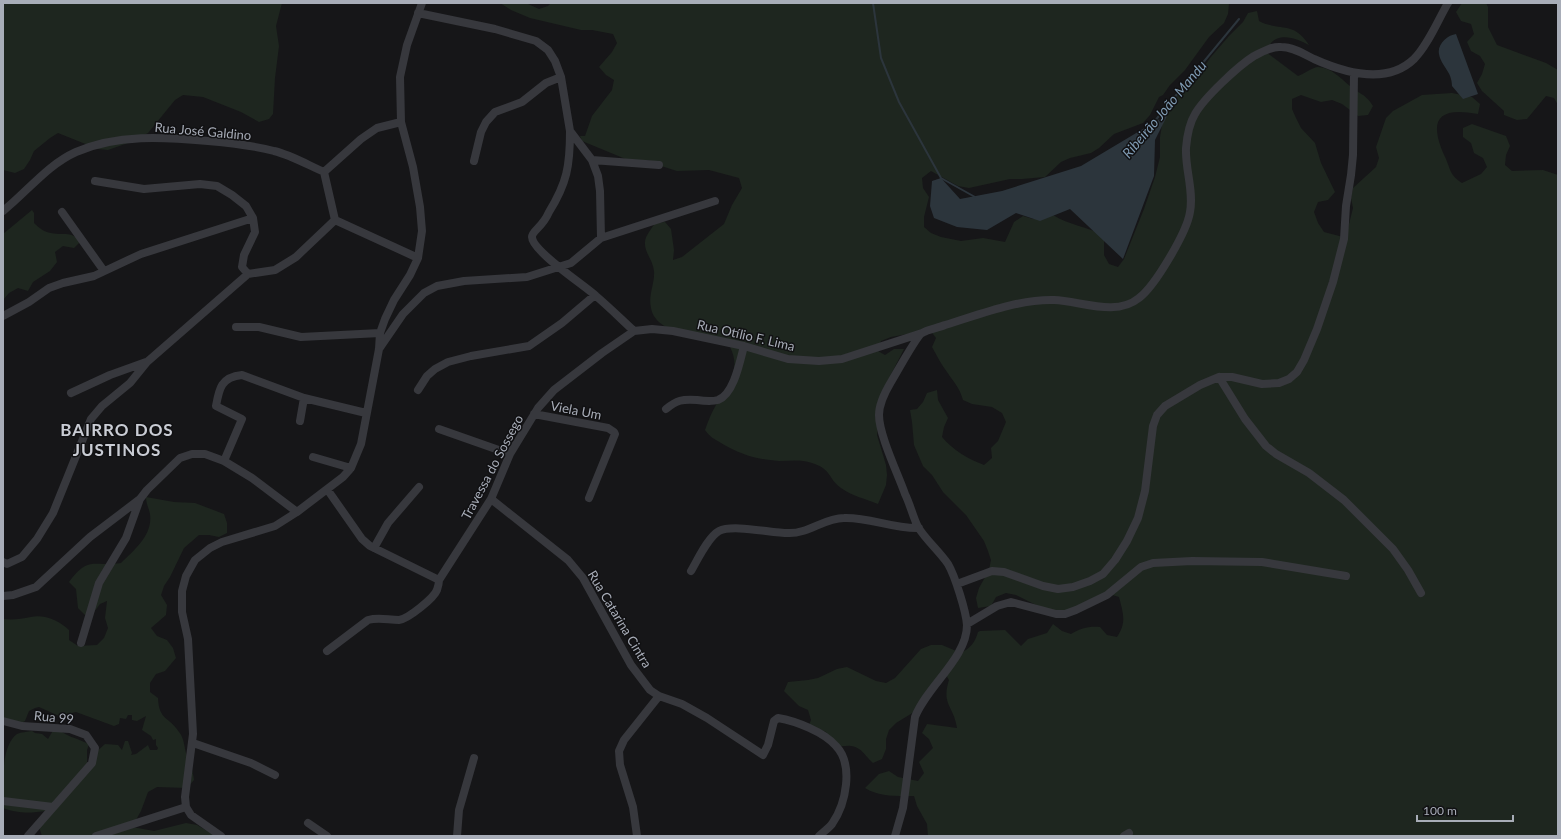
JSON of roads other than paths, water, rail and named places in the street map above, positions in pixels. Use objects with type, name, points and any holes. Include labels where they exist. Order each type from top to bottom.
[{"type":"street","points":[[222,836],[213,831],[192,814],[186,807],[185,797],[193,743],[188,639],[182,612],[182,591],[186,576],[195,560],[210,548],[222,542],[275,526],[297,512],[343,477],[351,468],[361,444],[380,334],[394,300],[410,275],[418,258],[422,230],[413,167],[401,122],[400,77],[407,45],[422,3]]},
{"type":"street","name":"Rua Otílio F. Lima","points":[[634,331],[652,329],[673,331],[744,346],[788,359],[819,361],[842,359],[985,312],[1029,302],[1053,300],[1113,308],[1124,307],[1136,301],[1147,291],[1156,279],[1182,235],[1191,211],[1191,196],[1186,149],[1188,131],[1195,113],[1218,86],[1251,58],[1268,49],[1280,46],[1294,50],[1333,67],[1354,73],[1382,74],[1393,72],[1415,58],[1424,47],[1448,3]]},
{"type":"street","points":[[418,13],[495,29],[536,41],[548,50],[555,61],[561,76],[570,132],[570,153],[566,179],[561,193],[543,223],[532,236],[536,246],[559,268],[595,295],[634,331]]},
{"type":"street","points":[[957,584],[992,571],[1004,572],[1043,586],[1058,589],[1079,585],[1103,574],[1115,560],[1138,518],[1145,491],[1153,426],[1157,416],[1165,406],[1200,385],[1219,377],[1232,377],[1262,384],[1279,383],[1289,379],[1297,372],[1304,360],[1317,329],[1333,282],[1344,239],[1346,206],[1351,175],[1354,73]]},
{"type":"street","points":[[474,161],[481,132],[486,122],[495,112],[522,102],[546,83],[561,76]]},
{"type":"street","points":[[334,220],[324,172],[361,139],[377,128],[401,122]]},
{"type":"street","points":[[570,132],[592,160],[598,176],[600,191],[601,238]]},
{"type":"street","name":"Rua José Galdino","points":[[3,212],[57,163],[75,152],[96,145],[131,139],[176,138],[234,143],[275,151],[324,172]]},
{"type":"street","points":[[592,160],[659,165]]},
{"type":"street","points":[[95,181],[144,189],[200,184],[217,186],[232,195],[246,206],[253,218],[255,232],[244,255],[242,267],[248,274]]},
{"type":"street","points":[[378,349],[403,314],[424,293],[437,286],[464,281],[527,278],[572,263],[601,238],[715,201]]},
{"type":"street","points":[[62,212],[104,271]]},
{"type":"street","points":[[3,316],[29,302],[49,288],[63,283],[94,276],[141,254],[253,218]]},
{"type":"street","points":[[334,220],[418,258]]},
{"type":"street","points":[[3,562],[7,564],[22,557],[37,539],[54,513],[91,419],[102,406],[130,383],[147,362],[248,274],[275,270],[291,260],[334,220]]},
{"type":"street","points":[[418,390],[427,376],[435,369],[448,362],[471,356],[529,346],[562,323],[595,295]]},
{"type":"street","points":[[236,327],[259,327],[302,337],[380,334]]},
{"type":"street","name":"Travessa do Sossego","points":[[327,651],[368,620],[375,618],[398,620],[404,618],[417,610],[434,595],[438,590],[439,580],[491,499],[510,454],[538,408],[554,390],[602,353],[634,331]]},
{"type":"street","points":[[894,836],[903,808],[915,717],[920,705],[962,648],[967,624],[957,584],[948,565],[919,528],[888,449],[880,423],[880,404],[889,385],[922,333]]},
{"type":"street","points":[[666,409],[678,400],[710,401],[718,400],[725,396],[731,387],[739,368],[744,346]]},
{"type":"street","points":[[71,393],[110,375],[147,362]]},
{"type":"street","points":[[224,461],[242,419],[216,406],[219,388],[227,380],[234,376],[242,375],[304,398],[366,413]]},
{"type":"street","points":[[1219,377],[1245,419],[1266,446],[1276,454],[1309,473],[1344,500],[1393,549],[1408,570],[1421,593]]},
{"type":"street","points":[[300,420],[304,398]]},
{"type":"street","name":"Viela Um","points":[[534,414],[601,427],[614,432],[615,434],[589,498]]},
{"type":"street","points":[[439,429],[510,454]]},
{"type":"street","points":[[3,596],[36,587],[90,537],[140,499],[147,490],[180,458],[192,454],[205,454],[224,461],[252,478],[297,512]]},
{"type":"street","points":[[313,457],[351,468]]},
{"type":"street","points":[[374,548],[388,523],[419,487]]},
{"type":"street","points":[[327,490],[362,539],[374,548],[439,580]]},
{"type":"street","points":[[82,643],[98,583],[126,538],[140,499]]},
{"type":"street","name":"Rua Catarina Cintra","points":[[491,499],[568,560],[583,578],[631,665],[650,690],[659,696],[682,704],[707,718],[763,755],[768,745],[774,721],[778,718],[806,727],[828,738],[837,747],[847,772],[842,804],[832,824],[819,836]]},
{"type":"street","points":[[691,571],[709,542],[718,532],[725,530],[736,529],[790,533],[802,531],[826,521],[843,518],[870,520],[908,528],[919,528]]},
{"type":"street","points":[[967,624],[998,606],[1011,602],[1051,613],[1065,614],[1106,595],[1141,567],[1153,563],[1192,561],[1262,562],[1346,576]]},
{"type":"street","points":[[637,836],[633,807],[620,765],[619,751],[624,740],[659,696]]},
{"type":"street","name":"Rua 99","points":[[3,721],[22,726],[70,729],[86,735],[95,748],[92,764],[53,808]]},
{"type":"street","points":[[193,743],[252,763],[274,775]]},
{"type":"street","points":[[457,836],[459,810],[474,758]]},
{"type":"street","points":[[3,801],[53,808]]},
{"type":"street","points":[[96,836],[186,807]]},
{"type":"street","points":[[28,836],[53,808]]},
{"type":"street","points":[[308,823],[327,836]]},
{"type":"waterway","name":"Ribeirão João Mandu","points":[[873,3],[881,58],[899,102],[941,178],[975,197]]},
{"type":"waterway","name":"Ribeirão João Mandu","points":[[1154,122],[1239,19]]},
{"type":"district","name":"BAIRRO DOS JUSTINOS","points":[[117,439]]}]
